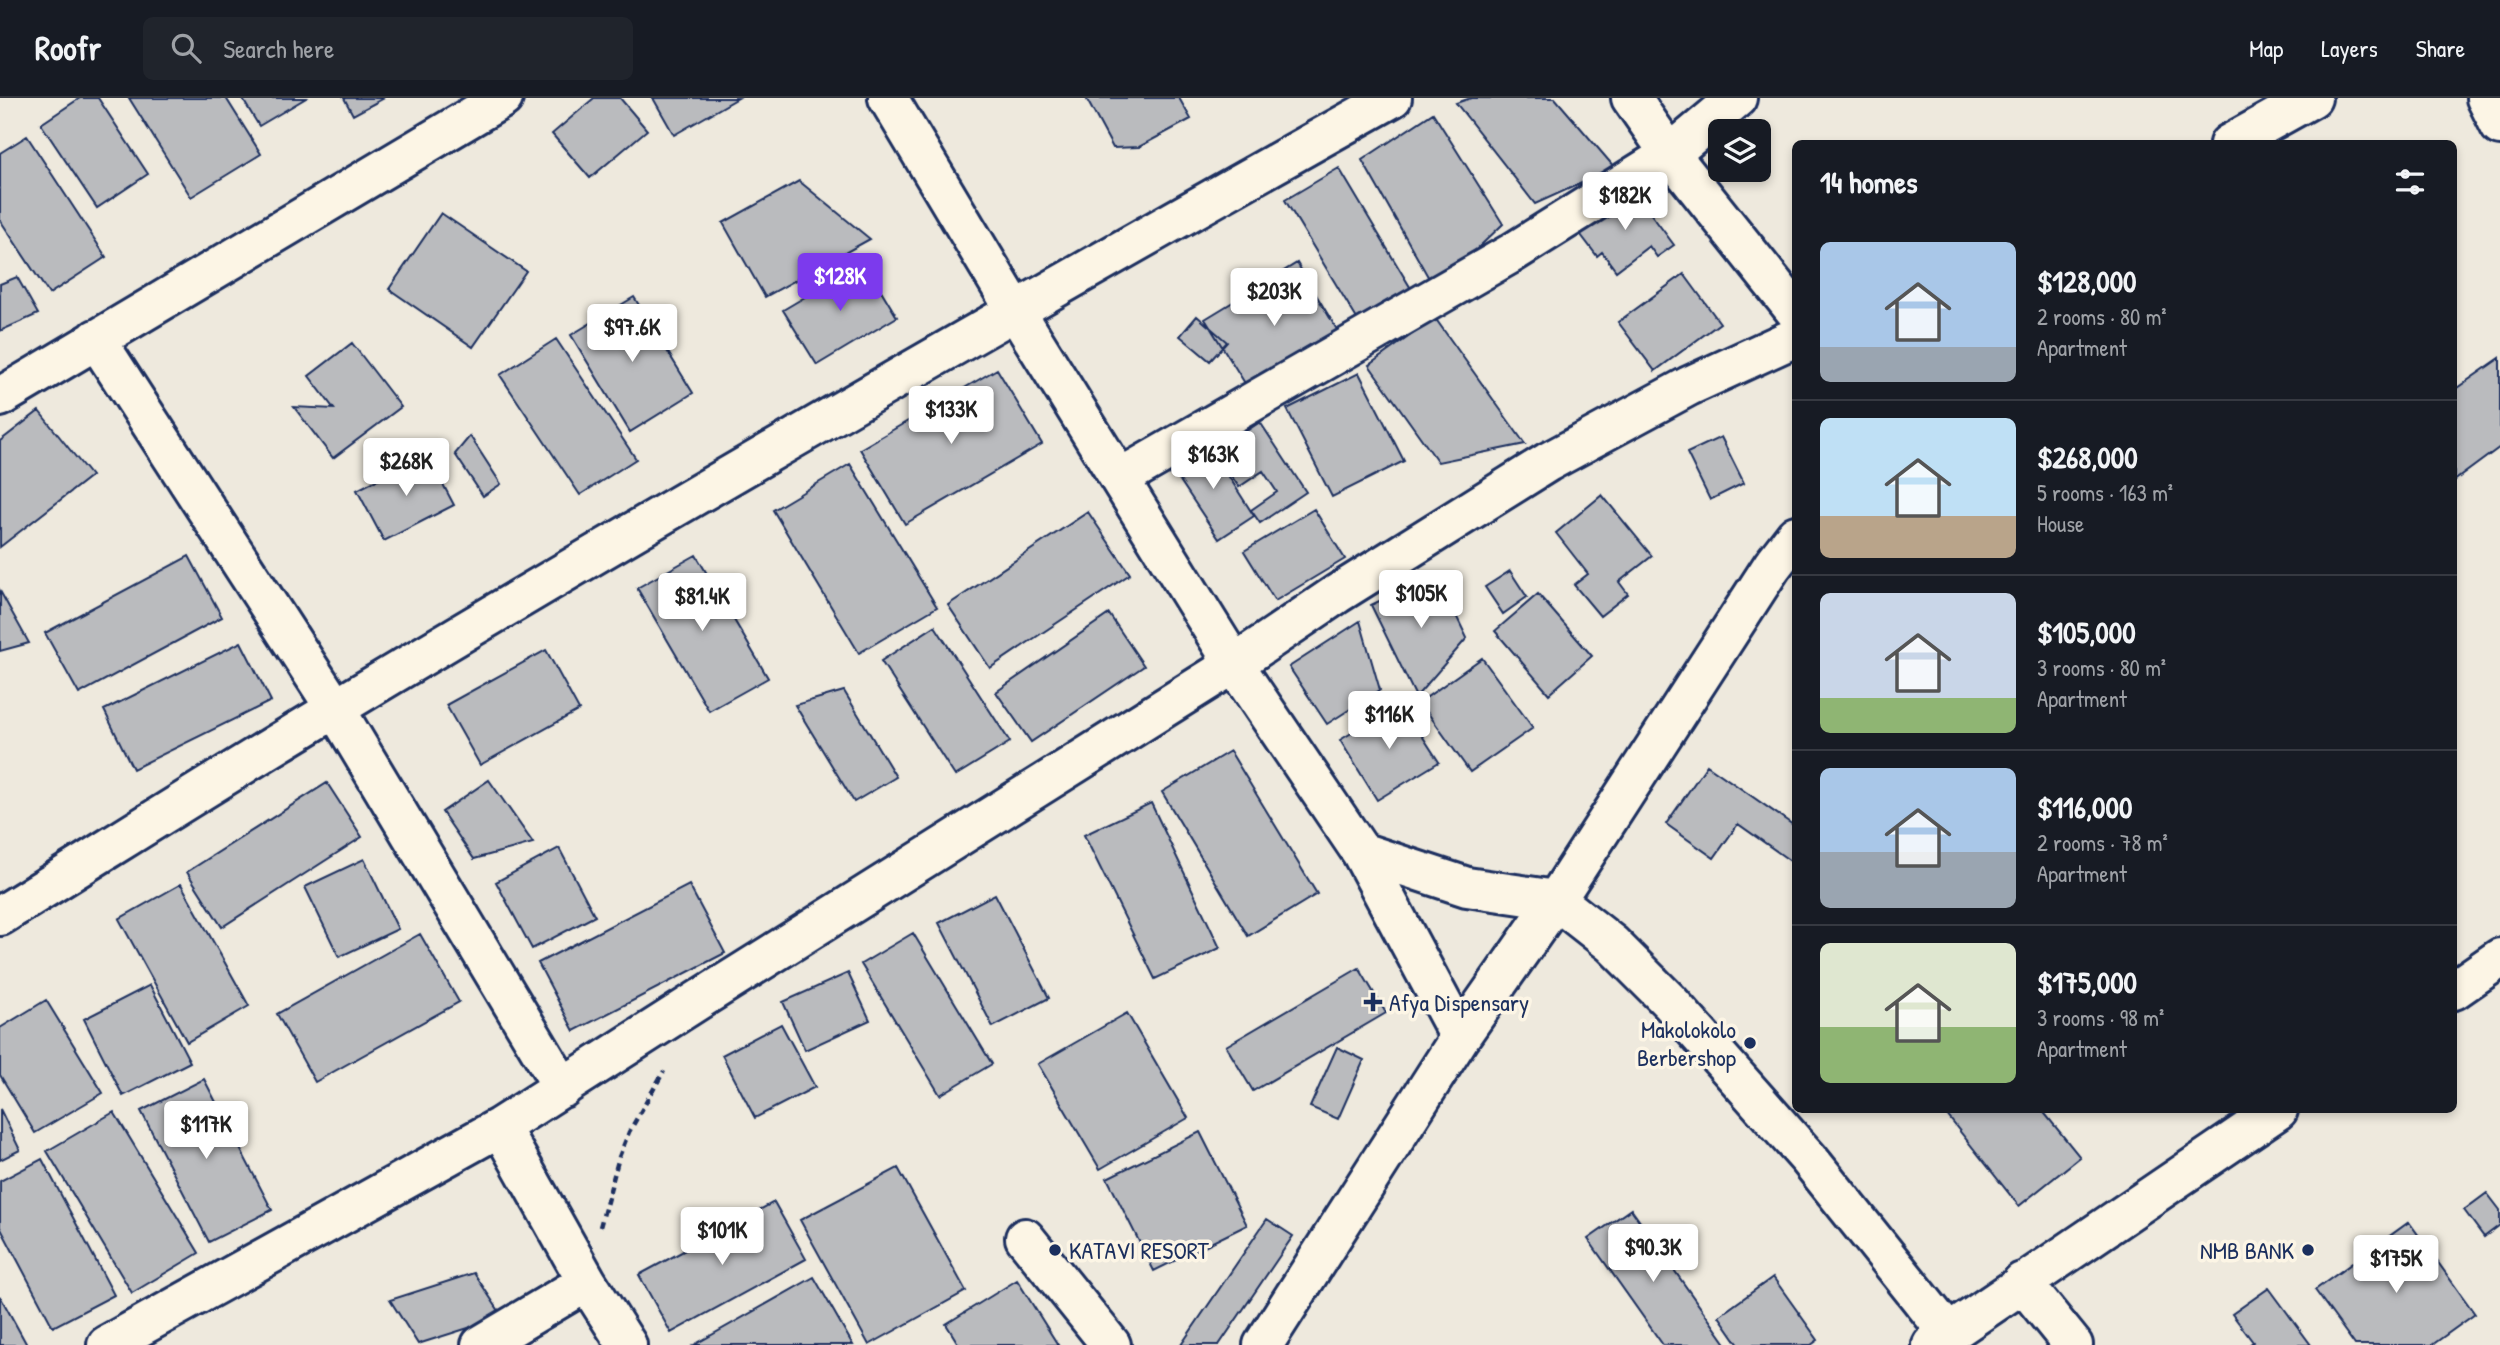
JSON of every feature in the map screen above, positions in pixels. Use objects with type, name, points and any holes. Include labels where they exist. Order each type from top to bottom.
[{"type":"street","points":[[0,397],[503,98]]},
{"type":"street","points":[[888,98],[1014,310],[1234,664],[1361,852],[1460,1037]]},
{"type":"street","points":[[0,916],[335,708],[1014,310],[1392,98]]},
{"type":"street","points":[[1631,98],[1670,154],[1792,307]]},
{"type":"street","points":[[1120,478],[1512,253],[1670,154],[1737,98]]},
{"type":"street","points":[[2236,140],[2312,98]]},
{"type":"street","points":[[2486,98],[2500,125]]},
{"type":"street","points":[[96,339],[335,708],[563,1088]]},
{"type":"street","points":[[107,1345],[500,1127],[1234,664],[1337,594],[1548,462],[1689,386],[1792,339]]},
{"type":"street","points":[[1264,1345],[1460,1037],[1556,900],[1772,566],[1792,540]]},
{"type":"street","points":[[1361,852],[1467,887],[1556,900],[1612,944],[1670,1002],[1809,1159],[1940,1339],[2274,1113]]},
{"type":"street","points":[[2457,988],[2500,958]]},
{"type":"street","points":[[500,1127],[587,1282],[627,1345]]},
{"type":"street","points":[[1025,1238],[1111,1345]]},
{"type":"street","points":[[481,1345],[587,1282]]},
{"type":"street","points":[[2022,1283],[2073,1345]]},
{"type":"path","points":[[587,1282],[619,1157],[629,1132],[665,1069]]},
{"type":"building","points":[[80,98],[98,98],[148,174],[97,208],[41,124]]},
{"type":"building","points":[[129,98],[226,98],[261,154],[191,197]]},
{"type":"building","points":[[242,98],[306,98],[259,126]]},
{"type":"building","points":[[344,98],[384,98],[353,115]]},
{"type":"building","points":[[594,98],[620,98],[647,130],[590,178],[552,134]]},
{"type":"building","points":[[653,98],[738,98],[674,135]]},
{"type":"building","points":[[1086,98],[1179,98],[1191,119],[1139,147],[1113,148]]},
{"type":"building","points":[[1471,98],[1555,98],[1615,168],[1535,204],[1456,103]]},
{"type":"building","points":[[1433,113],[1503,224],[1435,289],[1362,160]]},
{"type":"building","points":[[27,136],[106,257],[49,294],[0,220],[0,153]]},
{"type":"building","points":[[1339,168],[1416,297],[1363,329],[1285,200]]},
{"type":"building","points":[[799,181],[870,239],[765,297],[723,223]]},
{"type":"building","points":[[1633,190],[1674,245],[1657,257],[1649,246],[1616,271],[1602,252],[1597,256],[1578,231]]},
{"type":"building","points":[[441,213],[526,271],[473,347],[389,289]]},
{"type":"building","points":[[864,262],[897,317],[817,365],[783,310]]},
{"type":"building","points":[[1297,263],[1342,338],[1251,393],[1205,319]]},
{"type":"building","points":[[1684,274],[1720,323],[1655,371],[1618,322]]},
{"type":"building","points":[[17,277],[38,314],[0,331],[0,284]]},
{"type":"building","points":[[634,297],[693,393],[630,432],[571,335]]},
{"type":"building","points":[[1197,316],[1227,342],[1210,361],[1180,336]]},
{"type":"building","points":[[1435,318],[1525,444],[1438,462],[1369,365]]},
{"type":"building","points":[[556,339],[636,459],[580,495],[500,375]]},
{"type":"building","points":[[352,343],[401,407],[333,458],[294,407],[334,409],[309,376]]},
{"type":"building","points":[[2500,358],[2500,447],[2457,479],[2457,388]]},
{"type":"building","points":[[997,369],[1042,444],[905,524],[860,449]]},
{"type":"building","points":[[1359,373],[1404,461],[1332,497],[1287,409]]},
{"type":"building","points":[[39,411],[91,476],[0,547],[0,441]]},
{"type":"building","points":[[1260,422],[1306,492],[1260,523],[1251,510],[1277,492],[1263,471],[1239,487],[1215,452]]},
{"type":"building","points":[[470,436],[501,484],[483,496],[455,454]]},
{"type":"building","points":[[1721,437],[1744,483],[1710,500],[1687,453]]},
{"type":"building","points":[[1208,444],[1254,516],[1219,539],[1171,467]]},
{"type":"building","points":[[427,454],[454,505],[384,541],[357,490]]},
{"type":"building","points":[[850,464],[937,607],[859,653],[773,510]]},
{"type":"building","points":[[1602,495],[1652,556],[1619,582],[1628,594],[1600,616],[1574,585],[1588,574],[1556,533]]},
{"type":"building","points":[[1314,509],[1345,559],[1275,601],[1244,551]]},
{"type":"building","points":[[1088,512],[1130,574],[990,668],[948,605]]},
{"type":"building","points":[[696,555],[768,678],[709,711],[637,588]]},
{"type":"building","points":[[189,556],[222,617],[79,694],[45,633]]},
{"type":"building","points":[[1510,571],[1527,597],[1503,614],[1485,587]]},
{"type":"building","points":[[1436,574],[1467,638],[1416,697],[1371,605]]},
{"type":"building","points":[[0,591],[29,643],[0,651]]},
{"type":"building","points":[[1538,594],[1592,656],[1549,694],[1495,631]]},
{"type":"building","points":[[1109,614],[1144,666],[1031,742],[996,692]]},
{"type":"building","points":[[1360,621],[1380,690],[1327,724],[1289,667]]},
{"type":"building","points":[[935,626],[1010,742],[955,776],[881,661]]},
{"type":"building","points":[[241,642],[271,701],[133,769],[104,710]]},
{"type":"building","points":[[546,650],[579,710],[480,765],[446,705]]},
{"type":"building","points":[[1482,658],[1533,728],[1470,772],[1420,702]]},
{"type":"building","points":[[844,691],[896,777],[854,802],[795,705]]},
{"type":"building","points":[[1401,703],[1439,762],[1377,800],[1340,740]]},
{"type":"building","points":[[1230,751],[1317,894],[1248,936],[1162,792]]},
{"type":"building","points":[[1707,765],[1792,824],[1792,862],[1738,824],[1714,858],[1666,824]]},
{"type":"building","points":[[489,780],[533,843],[474,859],[442,812]]},
{"type":"building","points":[[327,783],[362,837],[222,927],[187,872]]},
{"type":"building","points":[[1151,803],[1220,948],[1155,979],[1084,835]]},
{"type":"building","points":[[559,848],[595,916],[532,949],[496,882]]},
{"type":"building","points":[[364,859],[398,929],[339,957],[305,887]]},
{"type":"building","points":[[181,884],[249,1006],[187,1042],[119,919]]},
{"type":"building","points":[[689,885],[725,953],[574,1031],[538,963]]},
{"type":"building","points":[[995,894],[1049,998],[993,1027],[939,923]]},
{"type":"building","points":[[913,933],[992,1064],[940,1095],[861,964]]},
{"type":"building","points":[[420,934],[459,1002],[315,1082],[277,1014]]},
{"type":"building","points":[[1359,968],[1386,1013],[1253,1091],[1226,1046]]},
{"type":"building","points":[[848,973],[870,1020],[805,1050],[783,1002]]},
{"type":"building","points":[[150,985],[190,1062],[123,1096],[84,1019]]},
{"type":"building","points":[[46,1000],[103,1093],[35,1133],[0,1075],[0,1028]]},
{"type":"building","points":[[1127,1013],[1188,1118],[1100,1169],[1038,1064]]},
{"type":"building","points":[[781,1024],[815,1087],[755,1118],[722,1055]]},
{"type":"building","points":[[1337,1047],[1364,1060],[1338,1119],[1310,1107]]},
{"type":"building","points":[[204,1079],[272,1210],[209,1242],[141,1111]]},
{"type":"building","points":[[0,1109],[20,1150],[0,1160]]},
{"type":"building","points":[[114,1112],[199,1253],[132,1293],[47,1151]]},
{"type":"building","points":[[1945,1113],[2044,1113],[2080,1157],[2019,1206]]},
{"type":"building","points":[[1200,1132],[1247,1225],[1154,1271],[1107,1178]]},
{"type":"building","points":[[42,1159],[114,1295],[53,1327],[0,1227],[0,1181]]},
{"type":"building","points":[[898,1168],[966,1291],[869,1345],[800,1220]]},
{"type":"building","points":[[2487,1193],[2500,1210],[2500,1225],[2484,1237],[2464,1210]]},
{"type":"building","points":[[774,1202],[806,1259],[671,1333],[639,1275]]},
{"type":"building","points":[[1631,1209],[1727,1345],[1663,1345],[1588,1239]]},
{"type":"building","points":[[1267,1219],[1293,1236],[1219,1345],[1181,1345]]},
{"type":"building","points":[[2409,1222],[2475,1314],[2432,1345],[2355,1345],[2315,1290]]},
{"type":"building","points":[[474,1273],[503,1317],[418,1344],[390,1300]]},
{"type":"building","points":[[814,1277],[853,1345],[694,1345]]},
{"type":"building","points":[[1773,1277],[1818,1340],[1811,1345],[1739,1345],[1719,1316]]},
{"type":"building","points":[[1017,1280],[1058,1345],[959,1345],[946,1324]]},
{"type":"building","points":[[2269,1288],[2311,1345],[2249,1345],[2253,1342],[2232,1314]]},
{"type":"building","points":[[0,1296],[27,1345],[0,1345]]},
{"type":"place","name":"Afya Dispensary","points":[[1373,1002]]},
{"type":"place","name":"Makolokolo Berbershop","points":[[1750,1043]]},
{"type":"place","name":"KATAVI RESORT","points":[[1055,1250]]},
{"type":"place","name":"NMB BANK","points":[[2308,1250]]}]
